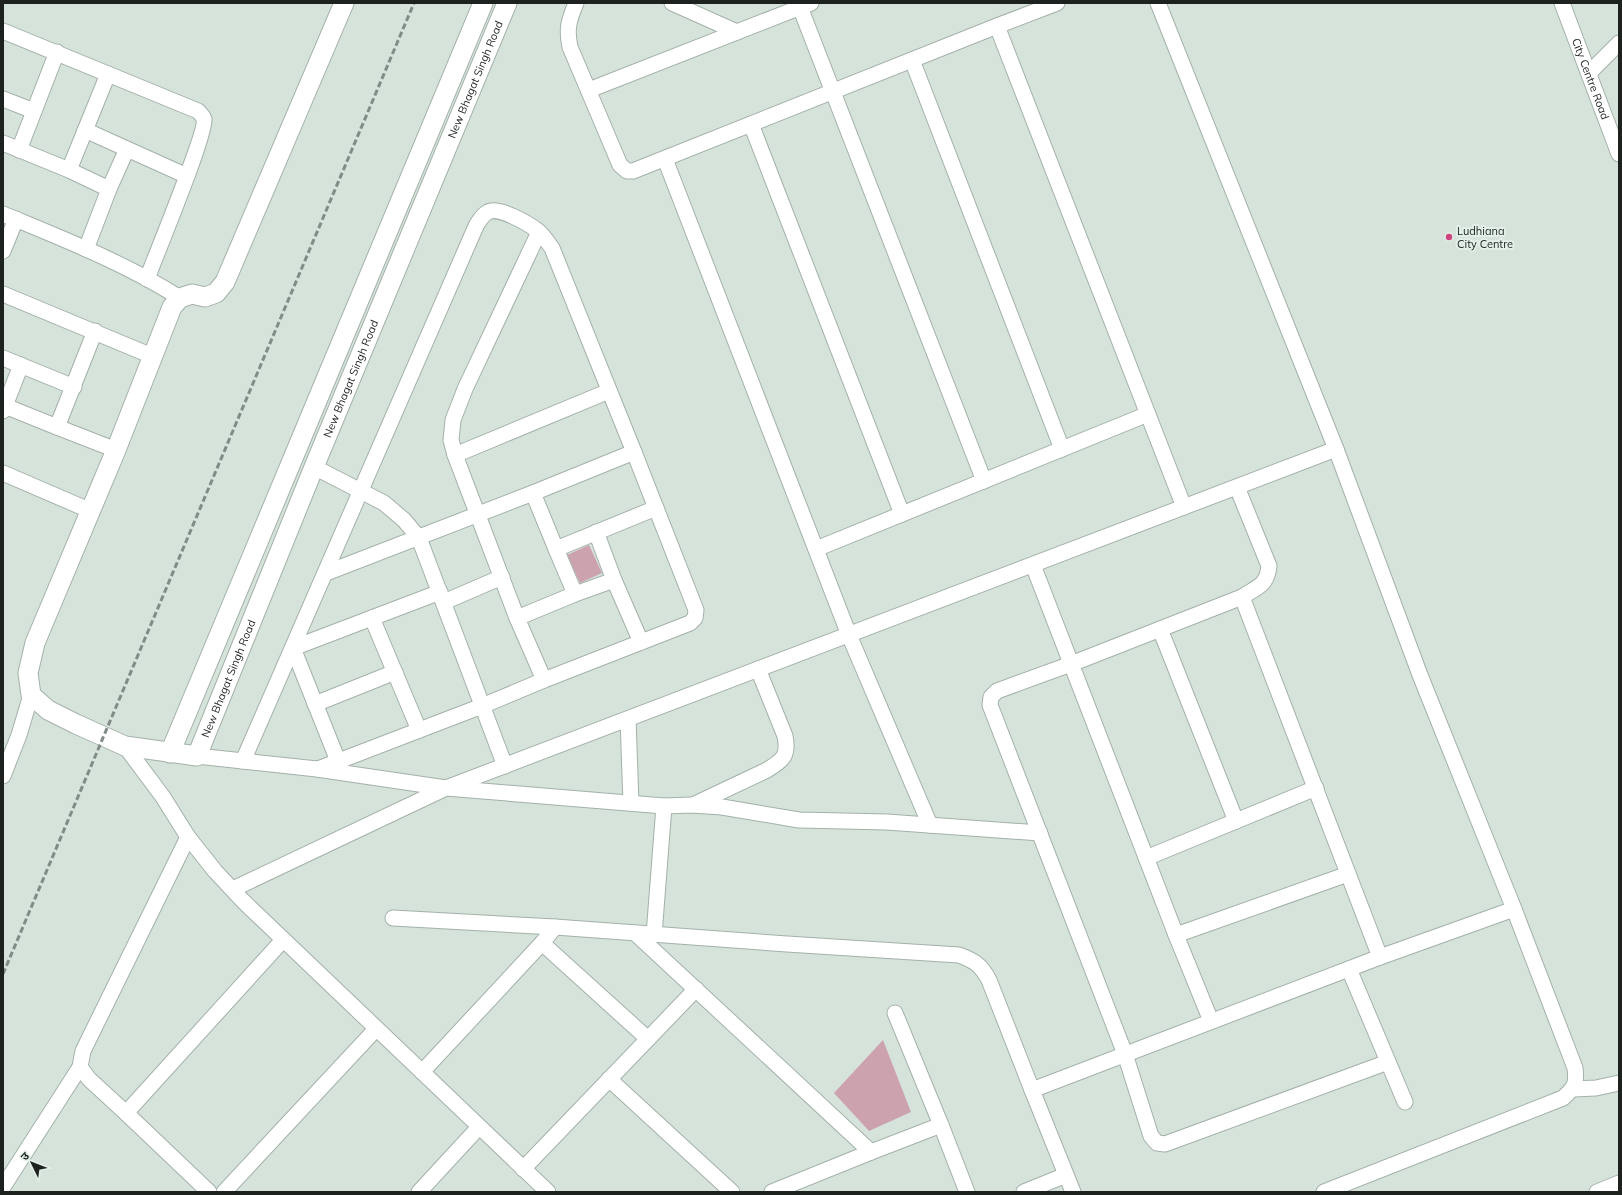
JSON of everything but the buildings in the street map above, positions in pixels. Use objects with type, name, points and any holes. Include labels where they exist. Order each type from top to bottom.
[{"type":"street","points":[[3,775],[19,735],[31,695],[28,673],[35,643],[116,450],[172,307],[180,298],[192,294],[205,297],[216,293],[225,282],[344,3]]},
{"type":"street","name":"New Bhagat Singh Road","points":[[170,753],[483,3]]},
{"type":"street","name":"New Bhagat Singh Road","points":[[197,756],[314,467],[507,3]]},
{"type":"street","points":[[576,3],[569,19],[567,33],[570,47],[620,166],[626,171],[633,171],[1057,3]]},
{"type":"street","points":[[672,3],[737,32]]},
{"type":"street","points":[[1158,3],[1336,449],[1420,675],[1576,1068],[1577,1079],[1573,1089],[1563,1098],[1324,1192]]},
{"type":"street","name":"City Centre Road","points":[[1562,3],[1619,154]]},
{"type":"street","points":[[589,90],[805,5],[832,92],[984,481]]},
{"type":"street","points":[[997,26],[1184,507]]},
{"type":"street","points":[[3,31],[198,111],[204,118],[204,127],[187,176],[147,279]]},
{"type":"street","points":[[1589,73],[1619,43]]},
{"type":"street","points":[[18,150],[57,52]]},
{"type":"street","points":[[912,60],[1062,449]]},
{"type":"street","points":[[69,170],[108,74]]},
{"type":"street","points":[[3,98],[34,111]]},
{"type":"street","points":[[751,124],[902,514]]},
{"type":"street","points":[[85,130],[187,176]]},
{"type":"street","points":[[3,143],[69,170],[109,189]]},
{"type":"street","points":[[86,249],[109,189],[128,149]]},
{"type":"street","points":[[665,158],[849,635],[930,825]]},
{"type":"street","points":[[243,761],[481,217],[489,211],[498,210],[524,222],[539,232],[552,248],[696,610],[695,618],[690,623],[482,706],[317,769]]},
{"type":"street","points":[[3,251],[10,217],[86,249],[147,279],[180,298]]},
{"type":"street","points":[[539,232],[465,389],[453,420],[451,440],[455,455],[517,618],[544,680]]},
{"type":"street","points":[[3,294],[152,356]]},
{"type":"street","points":[[57,427],[95,331]]},
{"type":"street","points":[[3,358],[74,387]]},
{"type":"street","points":[[21,365],[4,409],[57,427],[116,450]]},
{"type":"street","points":[[455,455],[609,391]]},
{"type":"street","points":[[816,549],[1148,414]]},
{"type":"street","points":[[233,890],[446,788],[1336,449]]},
{"type":"street","points":[[326,573],[419,538],[634,452]]},
{"type":"street","points":[[314,467],[384,503],[399,516],[419,538],[505,766]]},
{"type":"street","points":[[3,473],[91,511]]},
{"type":"street","points":[[1237,487],[1269,566],[1268,577],[1262,585],[1242,597],[1071,664],[997,691],[991,697],[990,705],[1125,1054],[1151,1136],[1157,1143],[1165,1144],[1388,1062]]},
{"type":"street","points":[[533,493],[575,594]]},
{"type":"street","points":[[556,549],[656,508]]},
{"type":"street","points":[[596,532],[614,580],[641,642]]},
{"type":"street","points":[[1033,565],[1176,935],[1211,1021]]},
{"type":"street","points":[[293,648],[372,618],[502,577]]},
{"type":"street","points":[[517,618],[614,580]]},
{"type":"street","points":[[1242,597],[1380,956]]},
{"type":"street","points":[[372,618],[419,730]]},
{"type":"street","points":[[1160,629],[1236,821]]},
{"type":"street","points":[[293,648],[338,762]]},
{"type":"street","points":[[692,805],[767,770],[778,763],[785,756],[787,747],[785,736],[758,669]]},
{"type":"street","points":[[315,704],[395,672]]},
{"type":"street","points":[[31,695],[48,710],[125,746],[170,753],[317,769],[446,788],[664,806],[692,805],[722,807],[799,820],[887,822],[1040,833]]},
{"type":"street","points":[[628,719],[631,803]]},
{"type":"street","points":[[125,746],[163,797],[188,837],[233,890],[283,940],[548,1192]]},
{"type":"street","points":[[1146,858],[1316,788]]},
{"type":"street","points":[[654,935],[664,806]]},
{"type":"street","points":[[3,1187],[80,1067],[83,1051],[188,837]]},
{"type":"street","points":[[1176,935],[1348,874]]},
{"type":"street","points":[[1032,1090],[1350,969],[1380,956],[1514,909]]},
{"type":"street","points":[[393,918],[555,927],[959,955],[972,960],[982,968],[989,980],[1073,1192]]},
{"type":"street","points":[[422,1072],[555,927]]},
{"type":"street","points":[[635,933],[871,1152]]},
{"type":"street","points":[[126,1113],[283,940]]},
{"type":"street","points":[[542,942],[648,1039]]},
{"type":"street","points":[[1350,969],[1405,1102]]},
{"type":"street","points":[[523,1169],[696,989]]},
{"type":"street","points":[[896,1012],[967,1192]]},
{"type":"street","points":[[224,1192],[376,1029]]},
{"type":"street","points":[[80,1067],[89,1079],[208,1192]]},
{"type":"street","points":[[609,1080],[732,1192]]},
{"type":"street","points":[[1573,1089],[1596,1088],[1619,1083]]},
{"type":"street","points":[[772,1192],[941,1125]]},
{"type":"street","points":[[419,1192],[480,1127]]},
{"type":"street","points":[[1024,1192],[1066,1175]]},
{"type":"street","points":[[1597,1192],[1619,1183]]},
{"type":"shaded area","points":[[589,545],[602,573],[580,583],[567,555]]},
{"type":"shaded area","points":[[883,1040],[911,1112],[869,1131],[834,1093]]},
{"type":"railway","points":[[3,974],[414,3]]},
{"type":"place","name":"Ludhiana City Centre","points":[[1449,237]]}]
